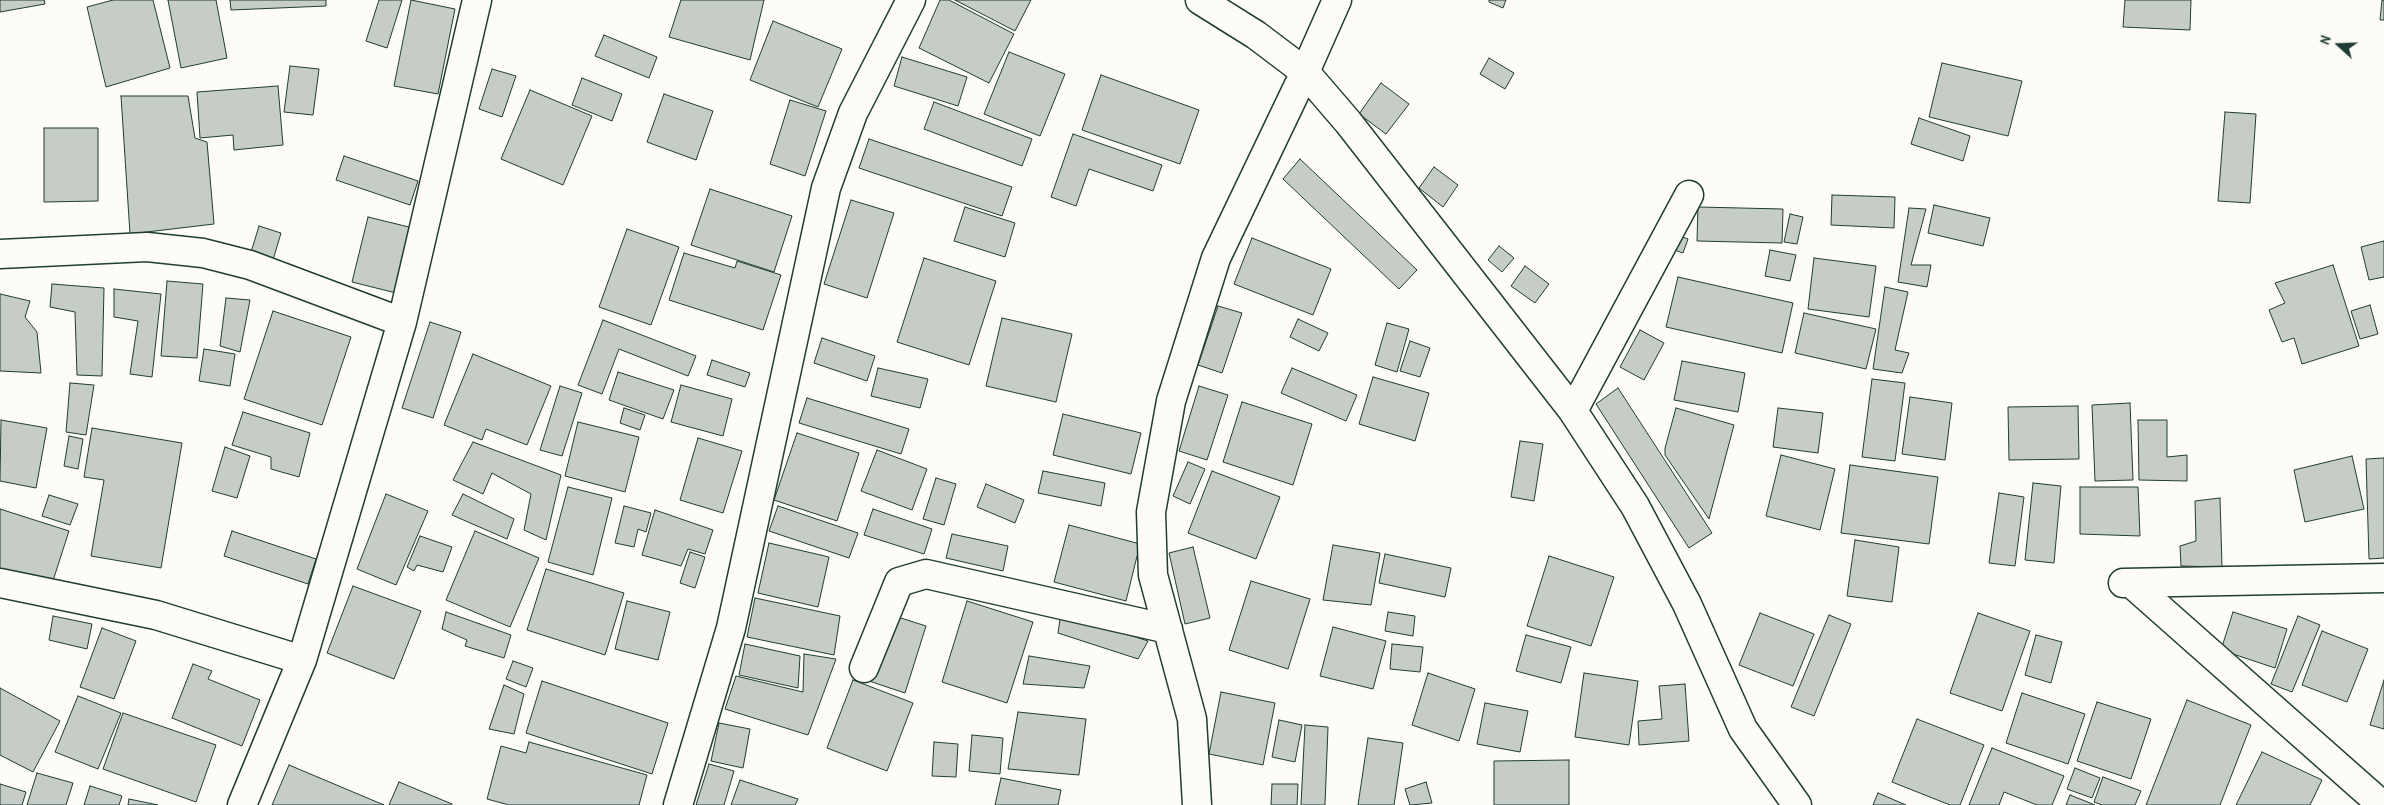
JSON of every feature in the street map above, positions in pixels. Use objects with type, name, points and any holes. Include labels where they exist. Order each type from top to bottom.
[{"type":"street","points":[[242,805],[302,660],[402,322],[477,0]]},
{"type":"street","points":[[678,805],[731,628],[826,188],[854,113],[911,0]]},
{"type":"street","points":[[1200,0],[1256,35],[1306,72],[1348,122],[1573,411],[1636,506],[1687,604],[1743,729],[1797,805]]},
{"type":"street","points":[[1197,805],[1192,719],[1153,574],[1151,512],[1171,401],[1216,258],[1306,72],[1337,0]]},
{"type":"street","points":[[1573,411],[1689,195]]},
{"type":"street","points":[[0,254],[147,247],[204,253],[250,265],[402,322]]},
{"type":"street","points":[[864,668],[899,582],[926,574],[1168,629]]},
{"type":"street","points":[[2382,805],[2124,583],[2384,578]]},
{"type":"street","points":[[0,583],[156,615],[302,660]]},
{"type":"building","points":[[0,0],[44,0],[45,4],[0,12]]},
{"type":"building","points":[[113,0],[153,0],[170,68],[106,87],[87,7]]},
{"type":"building","points":[[168,0],[216,0],[227,58],[181,68]]},
{"type":"building","points":[[230,0],[326,0],[326,6],[231,10]]},
{"type":"building","points":[[379,0],[402,0],[387,48],[366,41]]},
{"type":"building","points":[[411,0],[455,9],[438,94],[394,86]]},
{"type":"building","points":[[681,0],[764,0],[750,60],[669,37]]},
{"type":"building","points":[[940,0],[949,0],[1014,34],[989,83],[919,48]]},
{"type":"building","points":[[955,0],[1031,0],[1015,31]]},
{"type":"building","points":[[1489,0],[1506,0],[1503,8],[1489,2]]},
{"type":"building","points":[[2125,0],[2191,0],[2190,30],[2123,27]]},
{"type":"building","points":[[2382,0],[2384,0],[2384,20],[2380,20]]},
{"type":"building","points":[[773,21],[842,49],[818,107],[750,80]]},
{"type":"building","points":[[604,35],[657,57],[649,78],[595,56]]},
{"type":"building","points":[[1009,52],[1065,74],[1040,136],[984,114]]},
{"type":"building","points":[[902,57],[967,77],[958,106],[894,86]]},
{"type":"building","points":[[1489,58],[1514,73],[1505,89],[1480,74]]},
{"type":"building","points":[[1942,63],[2022,81],[2008,136],[1929,117]]},
{"type":"building","points":[[290,66],[319,69],[313,115],[284,112]]},
{"type":"building","points":[[492,69],[516,76],[502,117],[479,109]]},
{"type":"building","points":[[1101,75],[1199,110],[1180,164],[1082,130]]},
{"type":"building","points":[[582,78],[622,94],[612,121],[572,105]]},
{"type":"building","points":[[1381,83],[1409,104],[1386,134],[1359,114]]},
{"type":"building","points":[[278,86],[283,145],[234,150],[233,135],[200,138],[197,92]]},
{"type":"building","points":[[530,90],[592,116],[563,185],[501,159]]},
{"type":"building","points":[[664,94],[713,111],[696,160],[647,142]]},
{"type":"building","points":[[121,96],[188,96],[195,138],[207,142],[214,224],[130,234]]},
{"type":"building","points":[[790,100],[826,111],[805,176],[770,164]]},
{"type":"building","points":[[934,102],[1032,139],[1022,166],[924,129]]},
{"type":"building","points":[[2225,112],[2256,114],[2250,203],[2218,201]]},
{"type":"building","points":[[1919,118],[1970,136],[1963,161],[1911,144]]},
{"type":"building","points":[[44,128],[98,128],[98,201],[44,202]]},
{"type":"building","points":[[1073,134],[1162,165],[1153,191],[1089,169],[1076,206],[1051,197]]},
{"type":"building","points":[[869,139],[1012,187],[1002,216],[859,168]]},
{"type":"building","points":[[344,156],[418,181],[410,205],[336,180]]},
{"type":"building","points":[[1300,159],[1417,270],[1399,289],[1283,179]]},
{"type":"building","points":[[1434,167],[1458,185],[1443,207],[1419,188]]},
{"type":"building","points":[[710,189],[792,216],[774,272],[691,245]]},
{"type":"building","points":[[1832,195],[1895,197],[1894,228],[1831,225]]},
{"type":"building","points":[[851,200],[894,213],[867,298],[824,284]]},
{"type":"building","points":[[1934,205],[1990,218],[1983,246],[1928,233]]},
{"type":"building","points":[[965,207],[1015,223],[1005,257],[954,241]]},
{"type":"building","points":[[1698,207],[1783,209],[1782,243],[1697,241]]},
{"type":"building","points":[[1909,208],[1926,209],[1911,265],[1931,265],[1927,287],[1898,282]]},
{"type":"building","points":[[1790,214],[1803,217],[1797,244],[1784,242]]},
{"type":"building","points":[[368,217],[413,228],[396,293],[352,282]]},
{"type":"building","points":[[259,226],[281,233],[270,270],[248,262]]},
{"type":"building","points":[[627,229],[679,247],[651,325],[599,307]]},
{"type":"building","points":[[1674,234],[1688,239],[1683,253],[1669,248]]},
{"type":"building","points":[[1252,238],[1331,269],[1313,315],[1234,284]]},
{"type":"building","points":[[2384,241],[2384,277],[2369,280],[2361,247]]},
{"type":"building","points":[[1499,246],[1514,258],[1502,272],[1488,260]]},
{"type":"building","points":[[1770,250],[1796,255],[1790,281],[1765,276]]},
{"type":"building","points":[[684,253],[735,268],[737,261],[781,275],[763,330],[669,300]]},
{"type":"building","points":[[924,258],[996,281],[969,365],[897,342]]},
{"type":"building","points":[[1814,258],[1876,266],[1869,317],[1808,309]]},
{"type":"building","points":[[2333,265],[2359,346],[2302,364],[2294,338],[2282,342],[2269,310],[2285,303],[2275,283]]},
{"type":"building","points":[[1525,266],[1549,284],[1535,303],[1511,286]]},
{"type":"building","points":[[1678,277],[1793,303],[1782,353],[1666,327]]},
{"type":"building","points":[[167,281],[203,284],[197,358],[161,356]]},
{"type":"building","points":[[52,284],[104,288],[102,376],[77,375],[75,312],[50,307]]},
{"type":"building","points":[[1885,287],[1908,292],[1895,350],[1909,353],[1902,373],[1873,369]]},
{"type":"building","points":[[114,289],[161,294],[152,377],[130,374],[138,321],[114,317]]},
{"type":"building","points":[[0,294],[30,301],[25,317],[37,332],[41,373],[0,371]]},
{"type":"building","points":[[226,298],[250,300],[240,352],[220,346]]},
{"type":"building","points":[[2370,305],[2378,334],[2360,339],[2351,311]]},
{"type":"building","points":[[1218,306],[1242,313],[1222,373],[1198,365]]},
{"type":"building","points":[[273,311],[351,337],[322,425],[244,399]]},
{"type":"building","points":[[1804,313],[1876,329],[1866,369],[1795,353]]},
{"type":"building","points":[[1002,318],[1072,334],[1056,402],[986,386]]},
{"type":"building","points":[[1298,319],[1328,333],[1319,351],[1290,337]]},
{"type":"building","points":[[603,320],[696,356],[688,376],[619,349],[602,394],[578,385]]},
{"type":"building","points":[[430,322],[461,332],[433,418],[402,408]]},
{"type":"building","points":[[1387,323],[1409,329],[1397,372],[1375,365]]},
{"type":"building","points":[[1640,330],[1664,343],[1644,380],[1620,367]]},
{"type":"building","points":[[822,338],[875,356],[867,381],[814,363]]},
{"type":"building","points":[[1410,341],[1430,348],[1420,377],[1400,371]]},
{"type":"building","points":[[204,349],[235,354],[230,386],[199,381]]},
{"type":"building","points":[[473,354],[551,386],[527,445],[486,429],[482,440],[444,425]]},
{"type":"building","points":[[712,360],[750,373],[745,387],[707,375]]},
{"type":"building","points":[[1682,361],[1745,373],[1738,412],[1674,400]]},
{"type":"building","points":[[878,368],[928,379],[920,408],[871,396]]},
{"type":"building","points":[[1292,368],[1357,395],[1346,421],[1281,393]]},
{"type":"building","points":[[618,372],[674,390],[663,419],[609,400]]},
{"type":"building","points":[[1373,377],[1429,393],[1415,441],[1359,424]]},
{"type":"building","points":[[1872,379],[1905,383],[1895,461],[1862,457]]},
{"type":"building","points":[[70,383],[94,385],[86,435],[66,432]]},
{"type":"building","points":[[681,385],[732,399],[723,436],[671,422]]},
{"type":"building","points":[[560,386],[582,393],[562,456],[540,450]]},
{"type":"building","points":[[1199,386],[1228,395],[1207,460],[1179,451]]},
{"type":"building","points":[[1618,388],[1712,533],[1689,548],[1596,404]]},
{"type":"building","points":[[1910,397],[1952,403],[1945,460],[1902,454]]},
{"type":"building","points":[[807,398],[909,429],[901,454],[799,423]]},
{"type":"building","points":[[1242,402],[1312,424],[1293,485],[1223,462]]},
{"type":"building","points":[[2130,403],[2133,480],[2095,481],[2092,405]]},
{"type":"building","points":[[2078,406],[2079,459],[2009,460],[2008,407]]},
{"type":"building","points":[[624,408],[645,415],[640,430],[620,423]]},
{"type":"building","points":[[1676,408],[1734,425],[1709,519],[1665,455],[1665,448]]},
{"type":"building","points":[[1778,408],[1823,413],[1818,453],[1773,447]]},
{"type":"building","points":[[243,412],[310,433],[299,477],[271,469],[271,457],[232,445]]},
{"type":"building","points":[[1063,414],[1141,433],[1131,474],[1053,455]]},
{"type":"building","points":[[1,420],[47,428],[36,488],[0,481]]},
{"type":"building","points":[[2138,420],[2167,420],[2167,457],[2187,455],[2187,481],[2139,480]]},
{"type":"building","points":[[578,422],[639,437],[625,492],[565,476]]},
{"type":"building","points":[[92,428],[182,443],[161,568],[91,556],[104,480],[84,477]]},
{"type":"building","points":[[797,433],[859,453],[837,521],[774,500]]},
{"type":"building","points":[[69,436],[83,439],[78,469],[64,466]]},
{"type":"building","points":[[698,438],[742,451],[723,513],[680,500]]},
{"type":"building","points":[[1520,441],[1543,444],[1534,501],[1511,497]]},
{"type":"building","points":[[473,442],[561,475],[546,540],[524,530],[531,494],[492,473],[483,494],[453,480]]},
{"type":"building","points":[[225,447],[250,456],[237,498],[212,491]]},
{"type":"building","points":[[877,450],[927,469],[912,510],[861,491]]},
{"type":"building","points":[[1781,455],[1835,469],[1820,530],[1766,516]]},
{"type":"building","points":[[2352,456],[2364,509],[2305,522],[2294,470]]},
{"type":"building","points":[[2384,458],[2384,558],[2369,559],[2366,459]]},
{"type":"building","points":[[1188,462],[1205,469],[1190,504],[1173,496]]},
{"type":"building","points":[[1850,465],[1938,477],[1929,544],[1841,533]]},
{"type":"building","points":[[1043,471],[1105,483],[1101,506],[1038,493]]},
{"type":"building","points":[[1212,471],[1280,497],[1256,559],[1188,533]]},
{"type":"building","points":[[936,478],[956,484],[944,525],[923,519]]},
{"type":"building","points":[[2033,483],[2061,486],[2054,563],[2025,560]]},
{"type":"building","points":[[986,484],[1024,500],[1015,523],[977,507]]},
{"type":"building","points":[[568,487],[612,498],[593,575],[548,562]]},
{"type":"building","points":[[2080,487],[2138,487],[2140,536],[2080,534]]},
{"type":"building","points":[[1999,493],[2024,497],[2015,566],[1989,563]]},
{"type":"building","points":[[386,494],[428,511],[396,585],[357,569]]},
{"type":"building","points":[[463,494],[514,519],[507,539],[452,515]]},
{"type":"building","points":[[49,495],[78,504],[70,525],[42,516]]},
{"type":"building","points":[[2220,498],[2222,567],[2181,566],[2180,546],[2196,541],[2195,501]]},
{"type":"building","points":[[624,506],[651,513],[646,532],[638,529],[634,547],[615,543]]},
{"type":"building","points":[[778,506],[858,533],[849,558],[769,531]]},
{"type":"building","points":[[0,509],[69,531],[50,590],[0,575]]},
{"type":"building","points":[[873,509],[932,529],[924,554],[864,535]]},
{"type":"building","points":[[655,510],[713,530],[705,554],[688,549],[681,566],[642,555]]},
{"type":"building","points":[[1069,525],[1140,544],[1126,601],[1054,582]]},
{"type":"building","points":[[232,531],[316,559],[308,584],[224,556]]},
{"type":"building","points":[[475,531],[539,558],[510,627],[446,600]]},
{"type":"building","points":[[952,534],[1008,546],[1003,571],[946,558]]},
{"type":"building","points":[[420,536],[452,547],[443,572],[417,565],[414,571],[407,567]]},
{"type":"building","points":[[1855,540],[1899,547],[1892,602],[1847,596]]},
{"type":"building","points":[[769,543],[829,557],[818,607],[758,593]]},
{"type":"building","points":[[1333,545],[1380,553],[1371,605],[1323,600]]},
{"type":"building","points":[[1193,547],[1210,618],[1185,624],[1169,553]]},
{"type":"building","points":[[690,552],[705,557],[695,588],[680,583]]},
{"type":"building","points":[[1385,554],[1451,568],[1445,597],[1379,583]]},
{"type":"building","points":[[1549,556],[1614,577],[1591,646],[1527,626]]},
{"type":"building","points":[[546,569],[624,593],[605,655],[527,630]]},
{"type":"building","points":[[1251,581],[1310,599],[1288,669],[1229,650]]},
{"type":"building","points":[[353,586],[421,611],[394,679],[327,653]]},
{"type":"building","points":[[755,598],[840,616],[834,655],[747,637]]},
{"type":"building","points":[[627,601],[670,612],[658,660],[615,649]]},
{"type":"building","points":[[967,601],[1033,622],[1007,703],[942,682]]},
{"type":"building","points":[[876,610],[926,626],[905,693],[854,676]]},
{"type":"building","points":[[446,612],[511,635],[504,658],[465,646],[467,640],[442,629]]},
{"type":"building","points":[[1388,612],[1415,616],[1413,636],[1385,631]]},
{"type":"building","points":[[2233,612],[2287,629],[2275,668],[2221,650]]},
{"type":"building","points":[[1061,613],[1148,641],[1138,659],[1058,633]]},
{"type":"building","points":[[1760,613],[1814,634],[1793,686],[1739,665]]},
{"type":"building","points":[[1978,613],[2030,631],[2002,711],[1950,693]]},
{"type":"building","points":[[1829,615],[1851,624],[1814,716],[1791,707]]},
{"type":"building","points":[[53,616],[92,624],[87,649],[49,640]]},
{"type":"building","points":[[2298,616],[2320,625],[2292,692],[2271,684]]},
{"type":"building","points":[[1333,627],[1386,641],[1373,689],[1320,676]]},
{"type":"building","points":[[102,628],[136,641],[114,699],[80,687]]},
{"type":"building","points":[[2322,631],[2368,649],[2347,702],[2302,685]]},
{"type":"building","points":[[1526,635],[1571,647],[1561,683],[1516,671]]},
{"type":"building","points":[[2036,635],[2062,642],[2051,683],[2025,675]]},
{"type":"building","points":[[745,644],[800,656],[798,688],[739,675]]},
{"type":"building","points":[[1392,644],[1423,647],[1420,672],[1390,669]]},
{"type":"building","points":[[804,654],[836,659],[808,735],[725,709],[736,676],[803,692]]},
{"type":"building","points":[[1029,656],[1090,666],[1084,688],[1023,684]]},
{"type":"building","points":[[513,661],[533,668],[526,687],[506,679]]},
{"type":"building","points":[[193,664],[212,671],[208,679],[260,700],[242,746],[172,718]]},
{"type":"building","points":[[1428,673],[1475,689],[1459,741],[1412,725]]},
{"type":"building","points":[[1584,673],[1638,681],[1629,745],[1575,737]]},
{"type":"building","points":[[853,680],[913,703],[887,771],[827,748]]},
{"type":"building","points":[[2384,680],[2384,729],[2370,725]]},
{"type":"building","points":[[542,681],[668,723],[652,774],[526,733]]},
{"type":"building","points":[[1685,684],[1689,741],[1639,745],[1638,721],[1662,719],[1659,686]]},
{"type":"building","points":[[504,685],[524,694],[514,734],[489,729]]},
{"type":"building","points":[[0,688],[60,721],[33,772],[0,755]]},
{"type":"building","points":[[1221,692],[1275,703],[1263,765],[1209,754]]},
{"type":"building","points":[[2022,693],[2085,714],[2068,764],[2006,743]]},
{"type":"building","points":[[78,696],[121,713],[98,769],[55,752]]},
{"type":"building","points":[[2187,700],[2251,725],[2220,805],[2146,805]]},
{"type":"building","points":[[2097,702],[2151,719],[2131,779],[2077,761]]},
{"type":"building","points":[[1485,703],[1528,711],[1520,752],[1477,744]]},
{"type":"building","points":[[1018,712],[1086,719],[1079,775],[1008,769]]},
{"type":"building","points":[[123,713],[216,745],[196,802],[103,769]]},
{"type":"building","points":[[1917,719],[1984,745],[1960,805],[1950,805],[1892,782]]},
{"type":"building","points":[[1279,720],[1302,725],[1295,762],[1272,757]]},
{"type":"building","points":[[719,723],[750,729],[743,768],[711,761]]},
{"type":"building","points":[[1305,725],[1328,727],[1325,805],[1301,805]]},
{"type":"building","points":[[972,735],[1003,738],[1000,774],[969,771]]},
{"type":"building","points":[[1368,738],[1403,743],[1394,805],[1358,805]]},
{"type":"building","points":[[529,742],[647,775],[639,805],[509,805],[487,799],[501,746],[526,753]]},
{"type":"building","points":[[934,742],[958,744],[956,777],[932,776]]},
{"type":"building","points":[[1992,748],[2064,776],[2052,805],[2037,805],[2004,792],[1999,805],[1969,805]]},
{"type":"building","points":[[2262,752],[2322,780],[2310,805],[2236,805]]},
{"type":"building","points":[[1569,760],[1569,805],[1494,805],[1494,761]]},
{"type":"building","points":[[709,764],[734,771],[724,805],[696,805]]},
{"type":"building","points":[[289,765],[384,805],[272,805]]},
{"type":"building","points":[[2075,768],[2100,778],[2092,798],[2067,789]]},
{"type":"building","points":[[37,773],[73,783],[66,805],[27,805]]},
{"type":"building","points":[[2103,777],[2141,791],[2135,805],[2102,805],[2094,802]]},
{"type":"building","points":[[1001,778],[1061,790],[1058,805],[995,805]]},
{"type":"building","points":[[740,780],[798,799],[795,805],[731,805]]},
{"type":"building","points":[[399,782],[452,804],[452,805],[389,805]]},
{"type":"building","points":[[1426,782],[1432,803],[1410,805],[1405,789]]},
{"type":"building","points":[[0,784],[26,792],[22,805],[0,805]]},
{"type":"building","points":[[1272,784],[1298,784],[1297,805],[1271,805]]},
{"type":"building","points":[[90,786],[122,796],[119,805],[84,805]]},
{"type":"building","points":[[1878,793],[1906,805],[1873,805]]},
{"type":"building","points":[[2070,795],[2095,805],[2066,805]]},
{"type":"building","points":[[129,799],[158,805],[128,805]]}]
